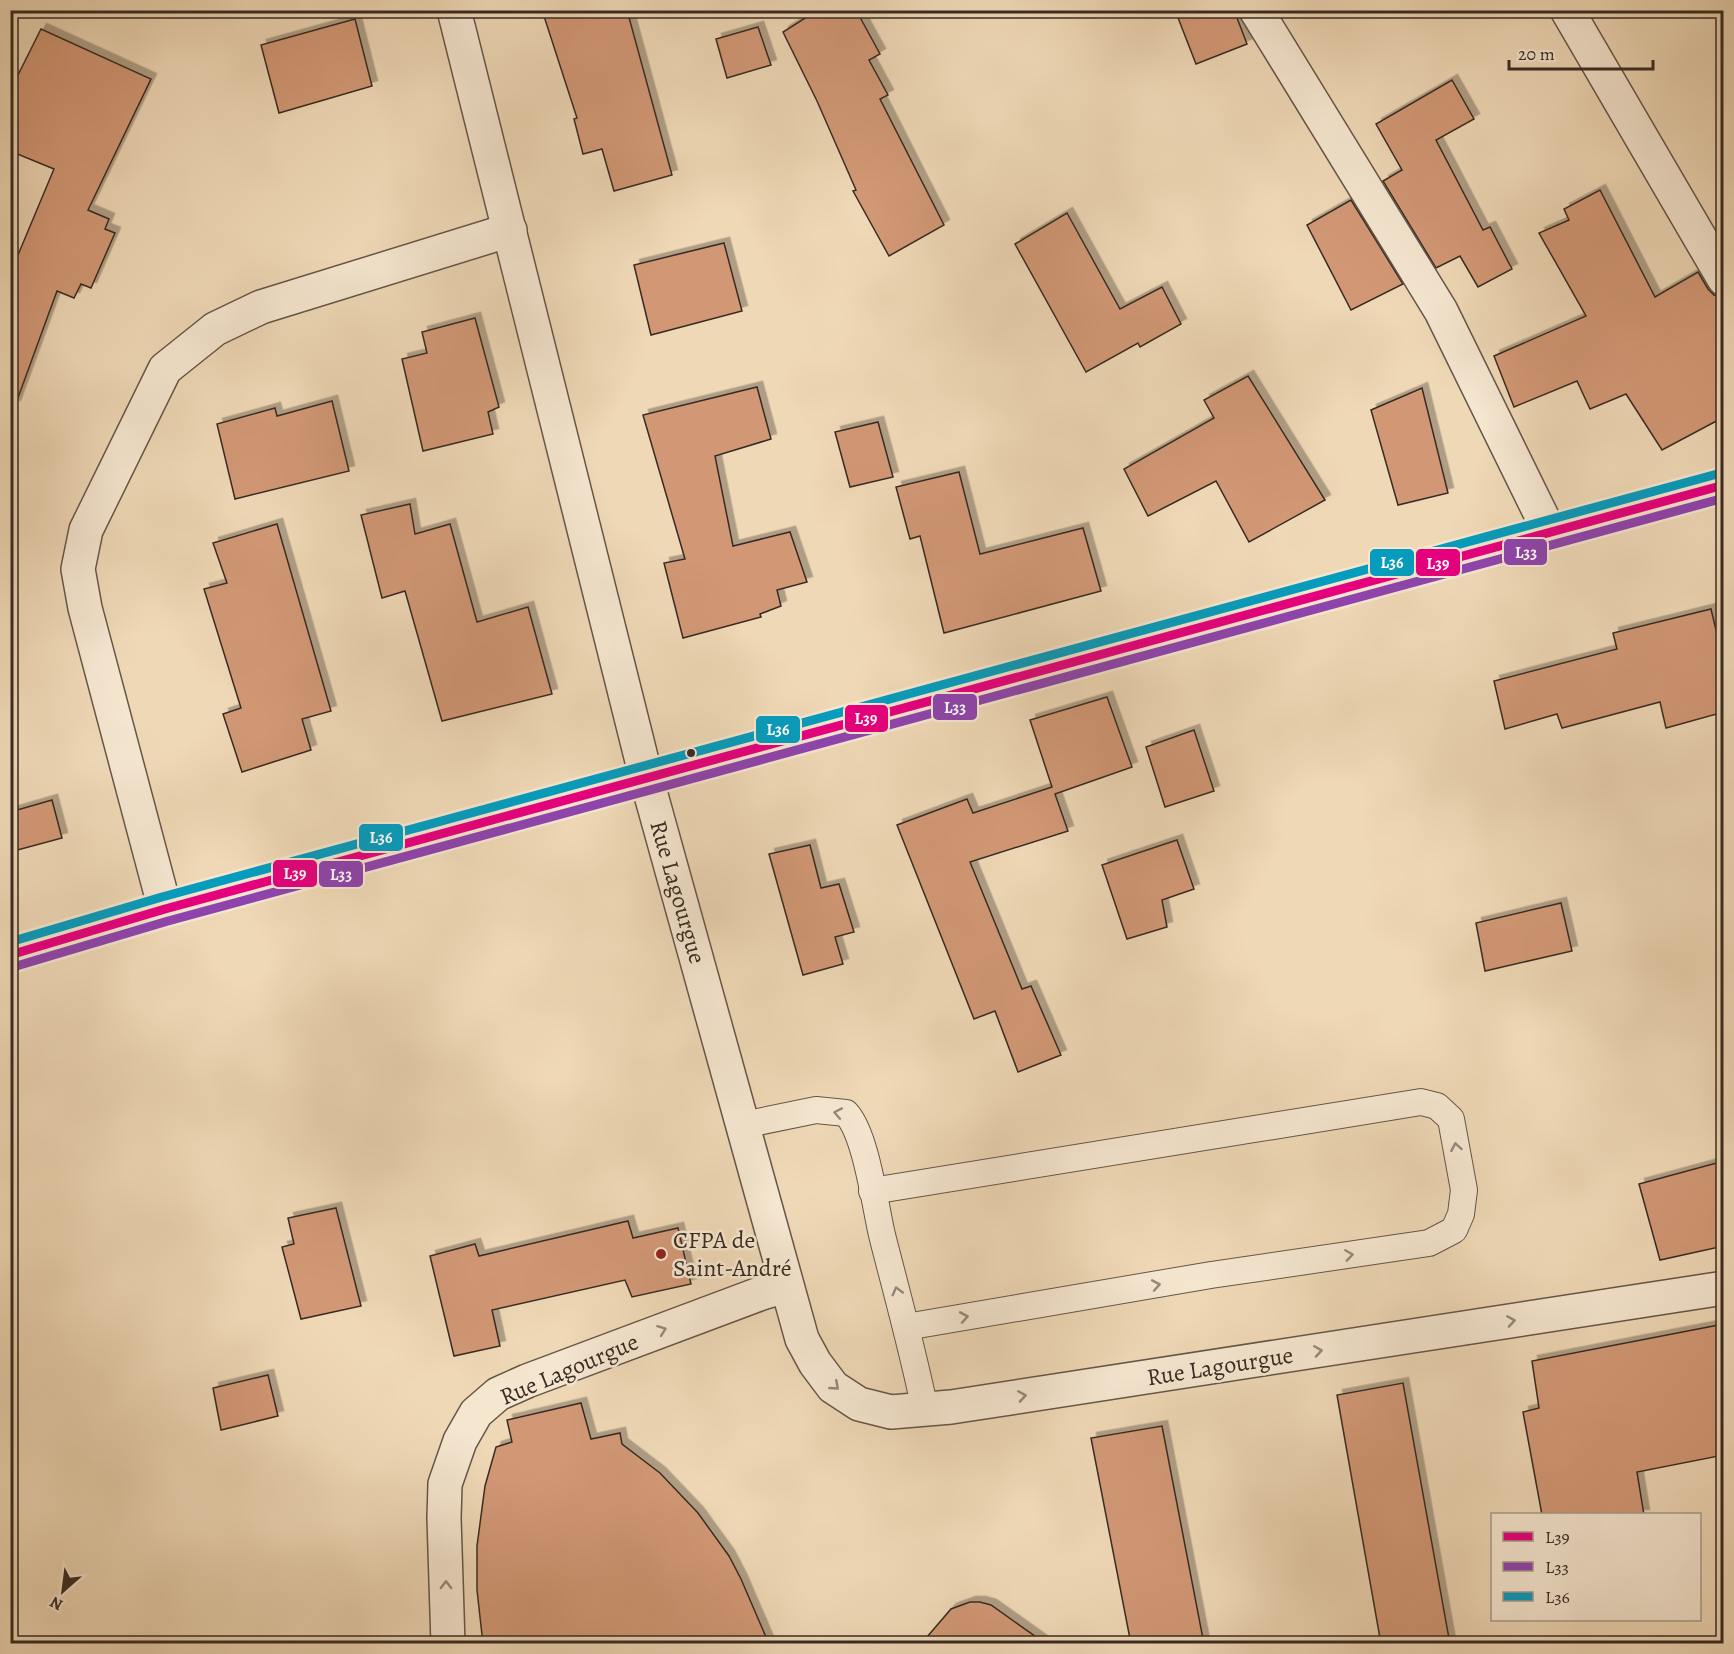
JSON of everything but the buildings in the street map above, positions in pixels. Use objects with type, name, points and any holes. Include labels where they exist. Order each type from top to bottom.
[{"type":"street","name":"Rue Lagourgue","points":[[454,10],[646,777],[802,1339],[832,1387],[859,1404],[891,1412],[925,1410],[1724,1288]]},
{"type":"street","points":[[1256,10],[1441,311],[1549,531]]},
{"type":"street","points":[[1567,10],[1724,279]]},
{"type":"street","points":[[165,909],[86,608],[78,569],[86,530],[165,369],[215,329],[261,307],[510,230]]},
{"type":"street","points":[[10,955],[165,909],[646,777],[1724,485]]},
{"type":"street","name":"Rue Lagourgue","points":[[448,1644],[445,1484],[460,1441],[476,1413],[498,1394],[527,1381],[786,1286]]},
{"type":"lane","points":[[872,1191],[1421,1102],[1437,1106],[1451,1119],[1464,1190],[1461,1214],[1454,1230],[1429,1243],[1211,1275],[906,1327]]},
{"type":"lane","points":[[743,1125],[816,1110],[846,1113],[853,1120],[864,1154],[925,1410]]},
{"type":"transit line","name":"L36","points":[[10,942],[162,897],[1721,473]]},
{"type":"transit line","name":"L39","points":[[10,955],[165,909],[1724,485]]},
{"type":"transit line","name":"L33","points":[[13,967],[168,921],[1724,498]]},
{"type":"place","name":"CFPA de Saint-André","points":[[661,1254]]}]
